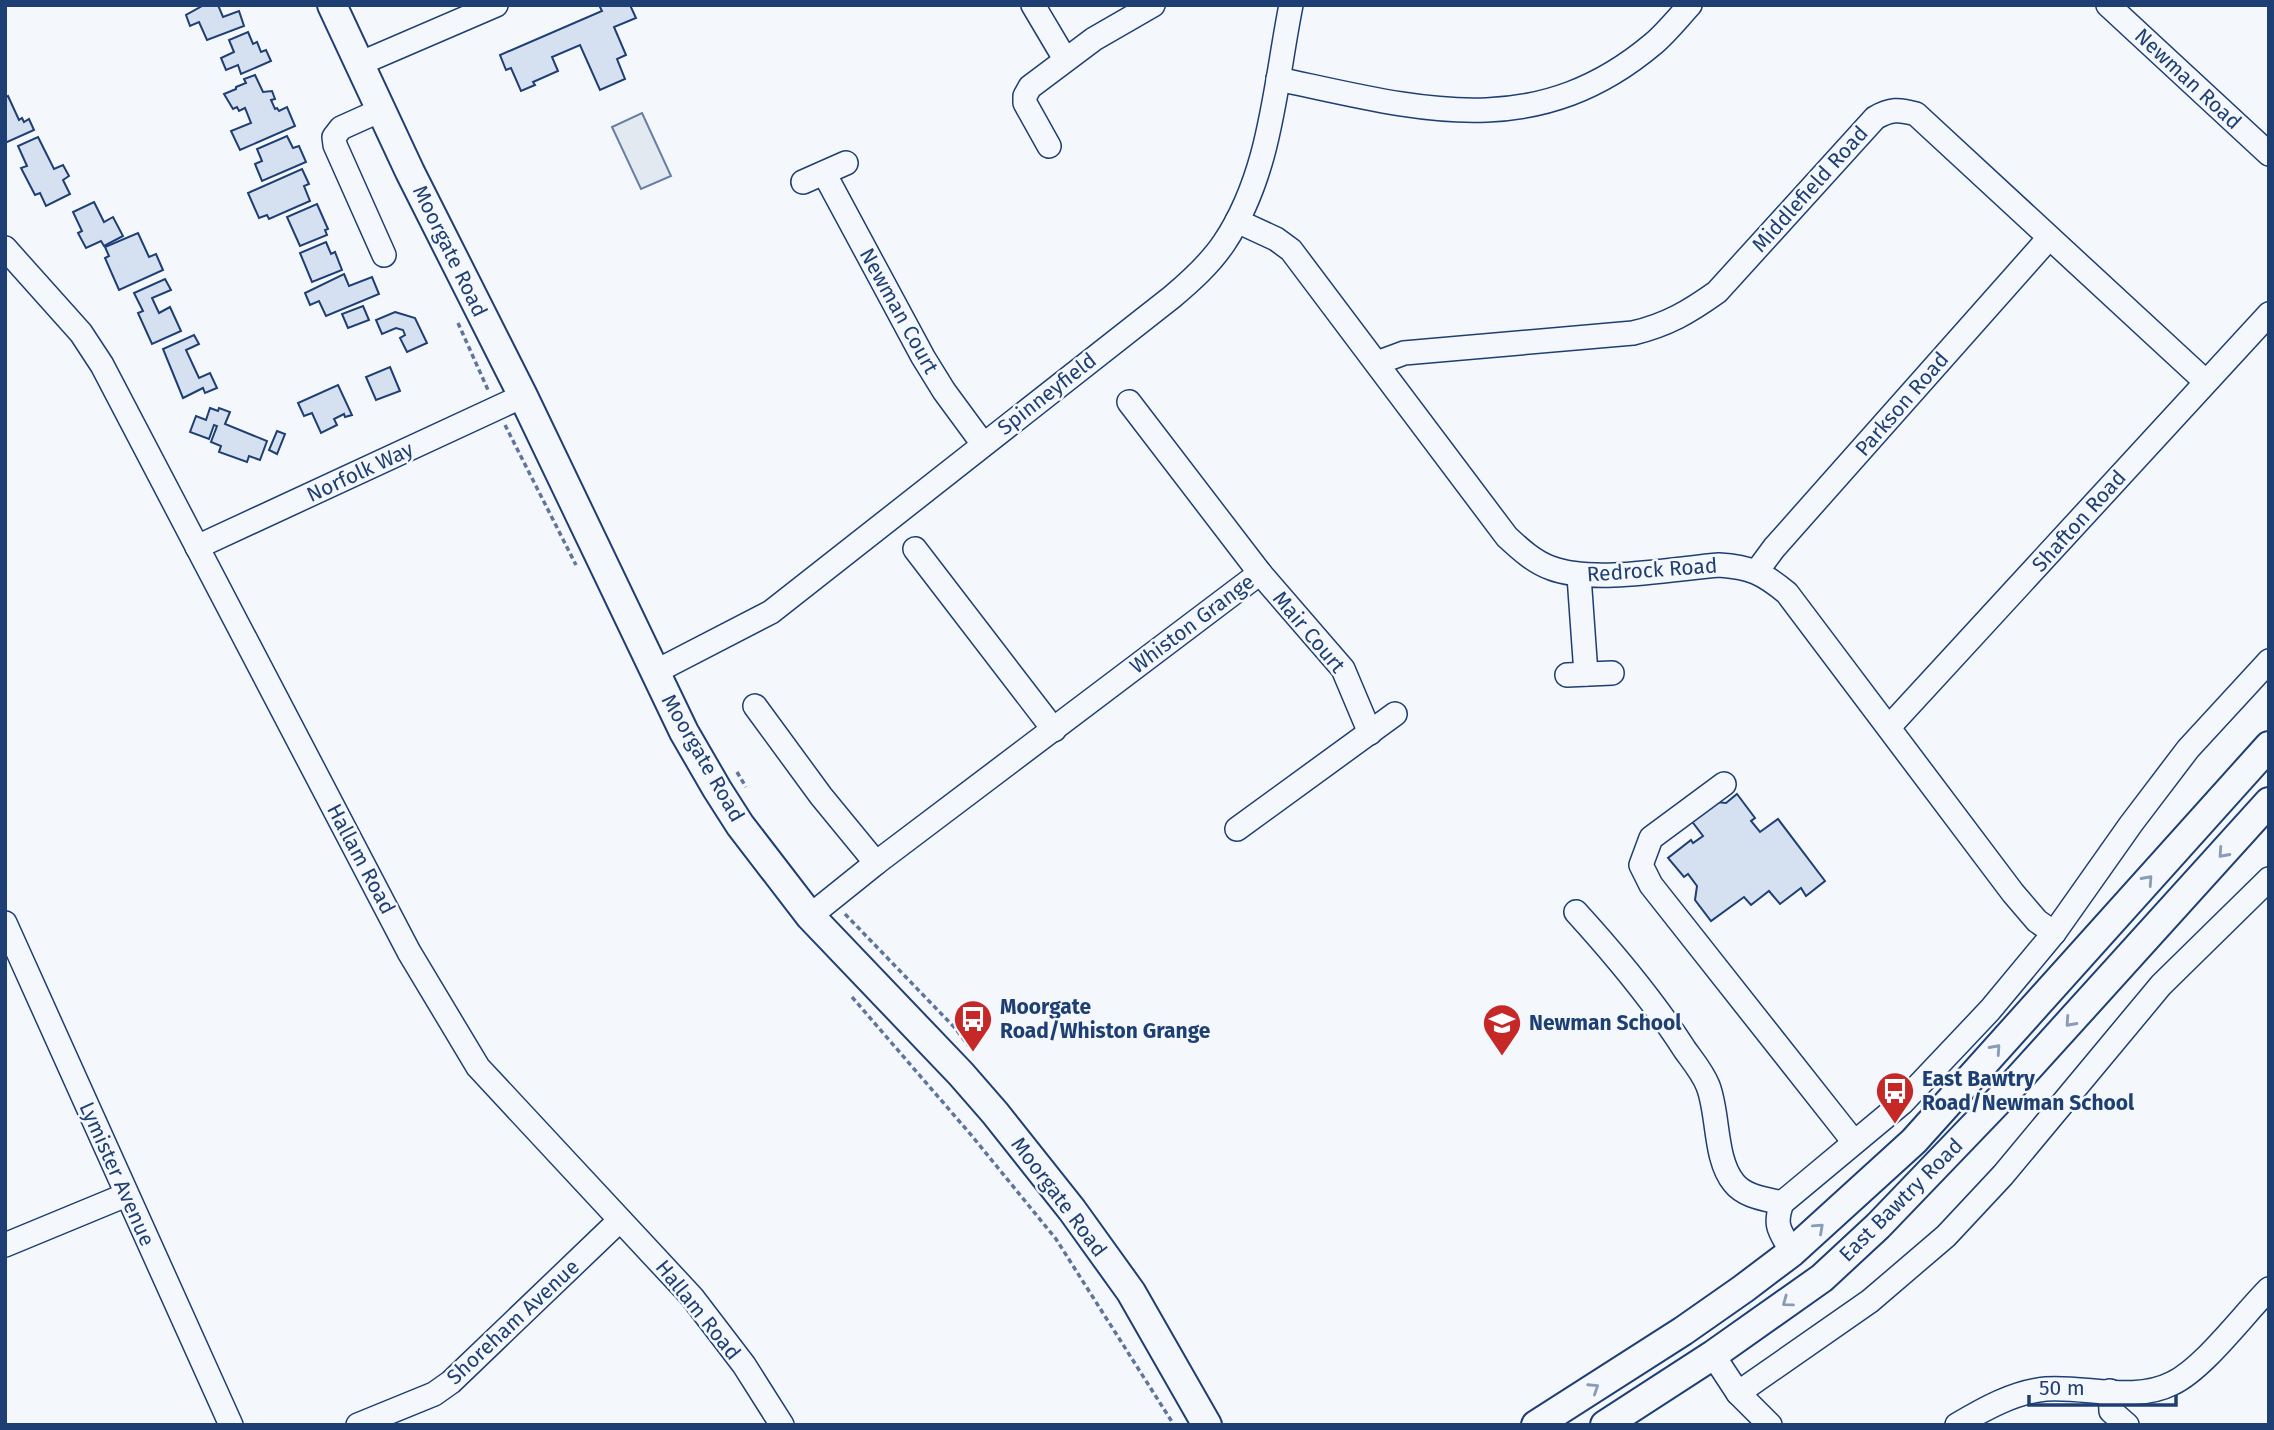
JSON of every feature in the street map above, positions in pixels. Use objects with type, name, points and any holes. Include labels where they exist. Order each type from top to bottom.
[{"type":"main road","name":"Moorgate Road","points":[[332,5],[684,732],[717,789],[755,846],[810,916],[961,1074],[1072,1210],[1131,1293],[1207,1425]]},
{"type":"main road","name":"East Bawtry Road","points":[[1536,1425],[1683,1331],[1792,1252],[1914,1141],[2269,747]]},
{"type":"main road","name":"East Bawtry Road","points":[[1605,1425],[1713,1355],[1822,1278],[1878,1226],[2001,1098],[2269,803]]},
{"type":"street","points":[[359,64],[466,11],[496,5]]},
{"type":"street","points":[[1033,5],[1065,59]]},
{"type":"street","points":[[1049,146],[1025,103],[1030,87],[1094,39],[1153,5]]},
{"type":"street","name":"Spinneyfield","points":[[655,672],[771,612],[1194,278],[1225,242],[1256,177],[1265,146],[1290,5]]},
{"type":"street","points":[[1278,79],[1410,107],[1472,111],[1528,107],[1573,94],[1611,73],[1653,44],[1690,5]]},
{"type":"street","name":"Newman Road","points":[[2108,5],[2269,153]]},
{"type":"street","points":[[381,110],[341,128],[334,136],[335,145],[384,255]]},
{"type":"street","name":"Middlefield Road","points":[[1377,363],[1404,353],[1633,333],[1659,327],[1692,310],[1717,292],[1875,118],[1888,111],[1902,110],[1916,114],[2206,382]]},
{"type":"street","name":"Newman Court","points":[[846,163],[814,178],[944,391],[983,444]]},
{"type":"street","name":"Redrock Road","points":[[1237,221],[1276,239],[1291,250],[1507,537],[1526,554],[1550,568],[1579,576],[1719,565],[1757,571],[1787,593],[2013,893],[2037,920],[2054,933]]},
{"type":"street","name":"Parkson Road","points":[[1757,571],[1774,548],[2049,237]]},
{"type":"street","name":"Hallam Road","points":[[5,248],[81,333],[102,365],[409,952],[478,1067],[692,1297],[744,1365],[782,1425]]},
{"type":"street","name":"Shafton Road","points":[[1889,727],[2269,314]]},
{"type":"street","name":"Norfolk Way","points":[[197,547],[523,396]]},
{"type":"street","name":"Whiston Grange","points":[[810,916],[876,863],[1260,573],[1129,402]]},
{"type":"street","points":[[915,549],[1054,730]]},
{"type":"street","name":"Mair Court","points":[[1260,573],[1343,669],[1370,733]]},
{"type":"street","points":[[1579,576],[1576,675],[1612,673]]},
{"type":"street","points":[[1792,1252],[1779,1231],[1776,1218],[1782,1203],[1911,1094],[1990,1010],[2054,933],[2130,824],[2188,749],[2269,661]]},
{"type":"street","points":[[755,706],[821,796],[876,863]]},
{"type":"street","points":[[1237,829],[1395,714]]},
{"type":"street","points":[[1724,784],[1651,838],[1641,865],[1651,885],[1854,1142]]},
{"type":"street","points":[[1738,1394],[1870,1301],[1946,1236],[2003,1175],[2161,985],[2269,879]]},
{"type":"street","points":[[1576,912],[1634,978],[1668,1023],[1707,1083],[1727,1172],[1735,1185],[1751,1195],[1782,1203]]},
{"type":"street","name":"Lymister Avenue","points":[[5,923],[231,1425]]},
{"type":"street","points":[[5,1245],[126,1195]]},
{"type":"street","name":"Shoreham Avenue","points":[[358,1425],[434,1394],[451,1382],[620,1220]]},
{"type":"street","points":[[1957,1425],[2007,1399],[2030,1391],[2049,1389],[2143,1392],[2173,1383],[2194,1369],[2269,1289]]},
{"type":"street","points":[[1713,1355],[1738,1394],[1770,1425]]},
{"type":"street","points":[[2110,1391],[2111,1411],[2127,1425]]},
{"type":"shaded area","points":[[642,113],[671,176],[641,189],[612,127]]},
{"type":"building","points":[[204,5],[218,5],[223,17],[239,11],[244,26],[207,40],[199,22],[190,26],[186,15]]},
{"type":"building","points":[[599,5],[630,5],[636,18],[614,27],[626,55],[617,59],[625,79],[600,90],[580,45],[552,57],[558,71],[533,82],[535,85],[521,91],[511,68],[506,70],[500,55],[602,11]]},
{"type":"building","points":[[248,32],[253,44],[257,42],[261,52],[266,50],[271,61],[241,74],[238,65],[226,70],[221,58],[234,52],[229,40]]},
{"type":"building","points":[[255,75],[263,92],[272,91],[275,99],[271,100],[275,109],[279,111],[287,107],[295,126],[240,150],[231,131],[251,123],[245,108],[239,111],[237,107],[233,109],[224,94],[246,83],[244,79]]},
{"type":"building","points":[[8,96],[19,120],[22,118],[24,122],[29,119],[34,130],[5,143],[5,98]]},
{"type":"building","points":[[287,136],[293,148],[299,146],[306,162],[262,181],[255,164],[262,161],[257,149]]},
{"type":"building","points":[[38,137],[54,169],[63,165],[69,176],[63,180],[70,194],[46,206],[40,193],[35,195],[21,168],[27,166],[18,146]]},
{"type":"building","points":[[302,169],[309,184],[304,186],[310,201],[269,219],[267,215],[259,218],[248,193]]},
{"type":"building","points":[[94,202],[104,222],[113,217],[123,236],[104,246],[101,241],[86,248],[78,233],[82,231],[73,212]]},
{"type":"building","points":[[317,204],[328,229],[325,230],[327,235],[300,246],[287,217]]},
{"type":"building","points":[[138,233],[149,257],[156,254],[163,270],[119,290],[105,258],[109,256],[105,247]]},
{"type":"building","points":[[326,242],[331,254],[335,252],[342,270],[312,282],[300,253]]},
{"type":"building","points":[[344,274],[349,286],[372,277],[379,294],[326,316],[319,301],[310,305],[305,293]]},
{"type":"building","points":[[165,279],[171,290],[152,298],[159,313],[170,307],[181,331],[152,344],[138,313],[143,311],[134,293]]},
{"type":"building","points":[[363,306],[369,320],[348,328],[342,314]]},
{"type":"building","points":[[395,312],[415,318],[427,343],[407,352],[400,338],[405,335],[403,330],[396,328],[382,334],[376,320]]},
{"type":"building","points":[[194,335],[199,344],[186,350],[199,378],[210,373],[217,388],[205,393],[203,388],[183,398],[163,349]]},
{"type":"building","points":[[390,367],[400,391],[376,400],[366,377]]},
{"type":"building","points":[[338,385],[352,415],[345,417],[344,414],[334,419],[337,425],[321,433],[312,413],[304,416],[298,403]]},
{"type":"building","points":[[210,408],[230,412],[225,424],[267,441],[260,460],[249,456],[247,462],[219,452],[221,446],[211,442],[217,426],[214,425],[209,439],[190,432],[196,416],[206,420]]},
{"type":"building","points":[[277,431],[285,434],[277,454],[269,450]]},
{"type":"building","points":[[1737,794],[1755,818],[1751,821],[1760,832],[1778,819],[1825,881],[1806,896],[1801,888],[1780,904],[1769,891],[1751,905],[1744,897],[1711,921],[1695,900],[1697,886],[1688,874],[1684,877],[1668,858],[1691,840],[1693,843],[1703,836],[1687,815],[1716,802],[1726,803]]},
{"type":"place","name":"Moorgate Road/Whiston Grange","points":[[973,1053]]},
{"type":"place","name":"Newman School","points":[[1502,1057]]},
{"type":"place","name":"East Bawtry Road/Newman School","points":[[1895,1125]]}]
